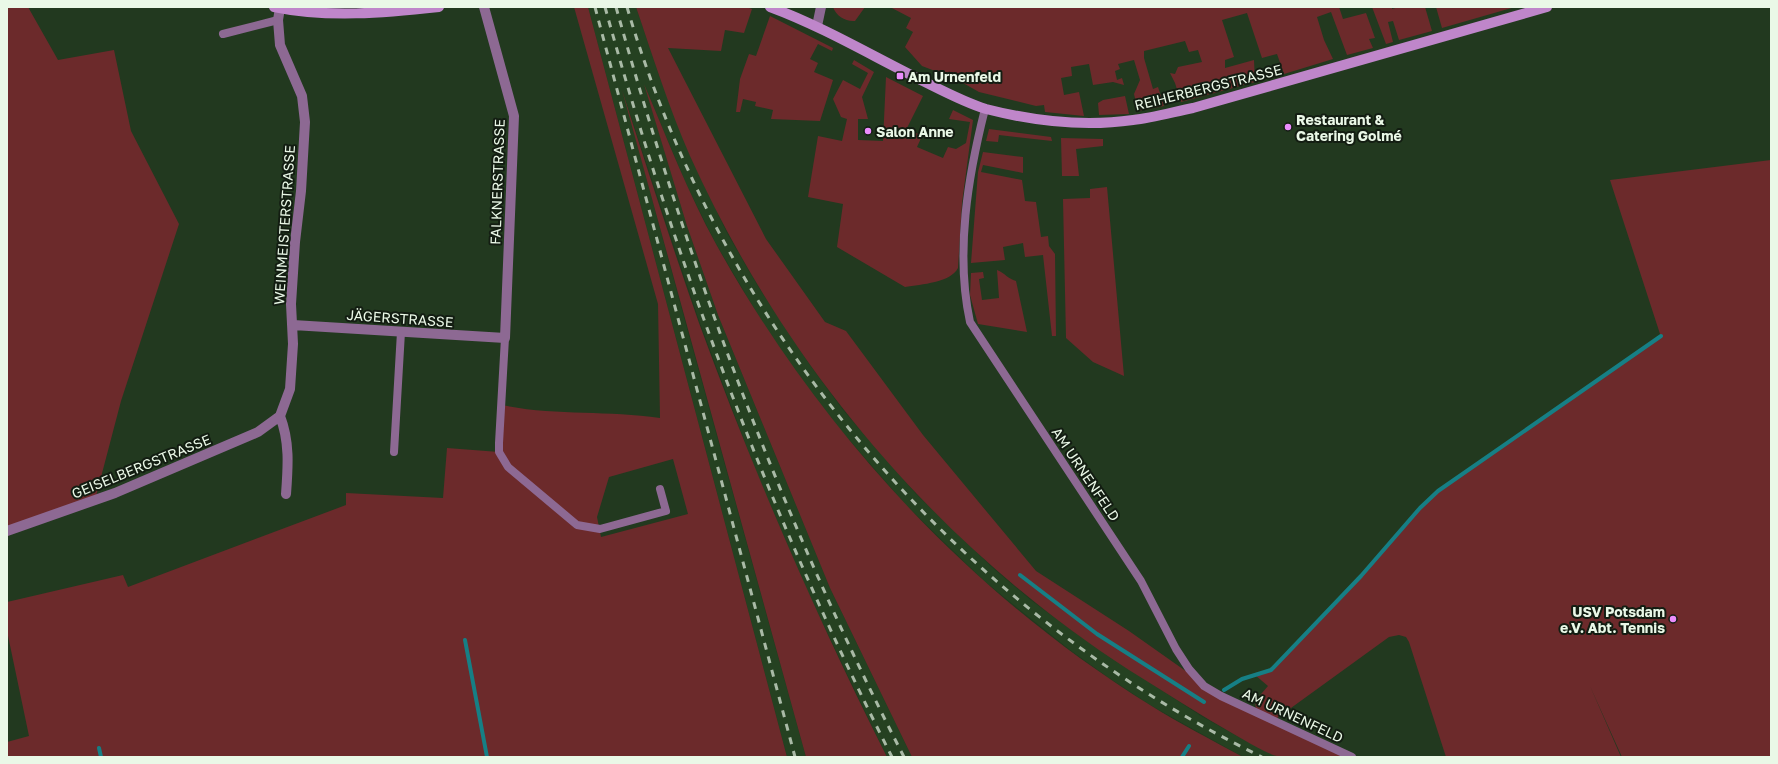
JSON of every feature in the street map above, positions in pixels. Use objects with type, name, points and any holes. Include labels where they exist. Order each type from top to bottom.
[{"type":"street","points":[[277,8],[349,13],[439,7]]},
{"type":"street","name":"FALKNERSTRASSE","points":[[484,7],[514,116],[505,338]]},
{"type":"street","name":"REIHERBERGSTRASSE","points":[[770,7],[817,26],[910,75],[985,109],[1047,120],[1077,123],[1134,120],[1193,108],[1535,9],[1547,7]]},
{"type":"street","points":[[817,26],[821,7]]},
{"type":"street","name":"WEINMEISTERSTRASSE","points":[[277,8],[280,45],[302,96],[305,122],[301,191],[295,242],[292,304],[293,344],[290,389],[280,416]]},
{"type":"street","name":"JÄGERSTRASSE","points":[[293,325],[505,338]]},
{"type":"street","points":[[280,416],[284,427],[289,453],[286,494]]},
{"type":"street","name":"GEISELBERGSTRASSE","points":[[7,531],[122,490],[258,432],[280,416]]},
{"type":"lane","points":[[223,34],[278,20]]},
{"type":"lane","name":"AM URNENFELD","points":[[985,109],[976,147],[966,204],[964,295],[970,322],[1141,581],[1176,648],[1197,679],[1204,686],[1221,696],[1352,757]]},
{"type":"lane","points":[[394,452],[401,332]]},
{"type":"lane","points":[[505,338],[499,452],[508,467],[577,525],[600,529],[666,511],[660,489]]},
{"type":"shaded area","points":[[7,7],[28,7],[58,60],[114,50],[131,131],[179,224],[121,401],[95,500],[7,531]]},
{"type":"shaded area","points":[[574,7],[588,7],[787,757],[7,757],[7,742],[29,736],[7,631],[7,602],[123,575],[128,587],[346,505],[346,493],[443,498],[447,448],[499,452],[502,405],[541,411],[620,414],[660,418],[658,304]],"holes":[[[673,459],[688,514],[601,537],[597,517],[609,477]]]},
{"type":"shaded area","points":[[588,7],[636,7],[659,75],[690,155],[727,233],[759,288],[810,365],[843,410],[916,494],[995,570],[1032,601],[1080,636],[1201,716],[1248,742],[1280,757],[1243,757],[1150,705],[1109,678],[1070,650],[984,581],[905,504],[831,419],[796,373],[766,329],[715,242],[687,186],[646,89],[687,226],[718,315],[830,588],[912,757],[887,757],[810,597],[756,472],[700,323],[626,102],[806,757],[787,757]]},
{"type":"shaded area","points":[[636,7],[746,7],[752,9],[744,33],[725,30],[721,51],[668,48],[766,239],[825,322],[846,331],[923,435],[1036,571],[1129,631],[1197,679],[1204,686],[1256,709],[1255,701],[1268,686],[1255,675],[1272,670],[1361,576],[1420,508],[1438,491],[1661,337],[1610,180],[1771,160],[1771,757],[1622,757],[1590,686],[1621,757],[1446,757],[1409,642],[1406,637],[1399,635],[1389,637],[1273,721],[1352,757],[1281,757],[1270,754],[1196,712],[1129,670],[1059,621],[992,566],[930,508],[873,445],[820,378],[772,307],[728,233],[682,138]]},
{"type":"shaded area","points":[[833,7],[865,7],[855,21],[852,21],[839,16]]},
{"type":"shaded area","points":[[890,7],[1339,7],[1343,19],[1366,13],[1375,38],[1369,39],[1373,48],[1347,55],[1331,12],[1317,17],[1324,40],[1333,59],[1284,74],[1277,54],[1262,58],[1247,13],[1222,20],[1234,57],[1225,60],[1225,68],[1254,60],[1255,82],[1181,102],[1170,73],[1175,74],[1178,67],[1202,62],[1198,50],[1189,52],[1185,41],[1144,51],[1144,58],[1153,89],[1158,87],[1164,106],[1138,111],[1134,94],[1140,80],[1134,60],[1118,64],[1120,69],[1115,71],[1117,80],[1122,78],[1124,85],[1113,82],[1093,85],[1089,64],[1071,67],[1072,76],[1061,78],[1064,95],[1079,92],[1084,116],[1045,112],[1044,105],[1036,106],[979,92],[956,79],[922,66],[905,47],[913,32],[906,28],[911,18]]},
{"type":"shaded area","points":[[1372,7],[1392,7],[1392,9],[1399,7],[1425,7],[1432,31],[1399,40],[1393,21],[1388,22],[1393,42],[1386,44]]},
{"type":"shaded area","points":[[1436,7],[1515,7],[1442,28]]},
{"type":"shaded area","points":[[770,16],[833,48],[832,51],[818,44],[810,59],[818,63],[814,72],[833,80],[820,121],[771,119],[773,110],[755,106],[756,102],[743,99],[740,112],[736,112],[740,79],[749,54],[756,56]]},
{"type":"shaded area","points":[[854,60],[874,72],[862,97],[868,119],[858,119],[858,140],[883,141],[886,77],[923,96],[907,128],[922,136],[917,147],[943,158],[948,147],[956,149],[966,143],[970,122],[949,119],[953,110],[973,120],[962,203],[958,268],[949,277],[942,280],[905,287],[837,247],[843,204],[808,197],[818,136],[842,141],[847,119],[841,117],[833,99],[843,80],[860,89],[868,73],[852,64]]},
{"type":"shaded area","points":[[644,84],[696,205],[716,244],[757,313],[802,379],[851,442],[904,502],[960,559],[1020,612],[1083,660],[1161,712],[1243,757],[912,757],[830,588],[718,315],[687,226]]},
{"type":"shaded area","points":[[622,90],[699,323],[741,433],[763,488],[835,651],[887,757],[806,757]]},
{"type":"shaded area","points":[[1125,96],[1129,114],[1099,115],[1098,103],[1103,100]]},
{"type":"shaded area","points":[[989,129],[1051,137],[1052,141],[999,135],[998,142],[986,141]]},
{"type":"shaded area","points":[[1061,138],[1103,139],[1103,146],[1076,149],[1079,176],[1062,176]]},
{"type":"shaded area","points":[[983,152],[1023,157],[1023,173],[983,165],[981,172],[1022,180],[1025,201],[1036,202],[1041,237],[1048,236],[1049,246],[1055,254],[1056,336],[1052,336],[1043,255],[1025,257],[1023,243],[1003,247],[1005,260],[971,263],[978,172]]},
{"type":"shaded area","points":[[1107,187],[1124,376],[1093,362],[1066,338],[1063,199],[1090,198],[1090,189]]},
{"type":"shaded area","points":[[997,270],[1016,281],[1027,332],[978,324],[970,295],[971,273],[983,272],[984,278],[979,279],[982,300],[999,298]]},
{"type":"waterway","points":[[1224,690],[1242,679],[1271,670],[1361,576],[1420,508],[1438,491],[1661,336]]},
{"type":"waterway","points":[[1020,575],[1097,634],[1204,702]]},
{"type":"waterway","points":[[465,640],[487,757]]},
{"type":"waterway","points":[[1182,757],[1189,746]]},
{"type":"waterway","points":[[99,748],[101,757]]},
{"type":"railway","points":[[595,7],[795,757]]},
{"type":"railway","points":[[605,7],[663,199],[695,295],[730,389],[767,483],[806,575],[848,667],[892,757]]},
{"type":"railway","points":[[616,7],[674,199],[706,295],[741,389],[778,483],[817,575],[859,667],[904,757]]},
{"type":"railway","points":[[627,7],[669,127],[724,241],[789,349],[866,449],[952,540],[1047,623],[1151,695],[1262,757]]},
{"type":"place","name":"Am Urnenfeld","points":[[900,76]]},
{"type":"place","name":"Restaurant & Catering Golmé","points":[[1288,127]]},
{"type":"place","name":"Salon Anne","points":[[868,131]]},
{"type":"place","name":"USV Potsdam e.V. Abt. Tennis","points":[[1673,619]]}]
